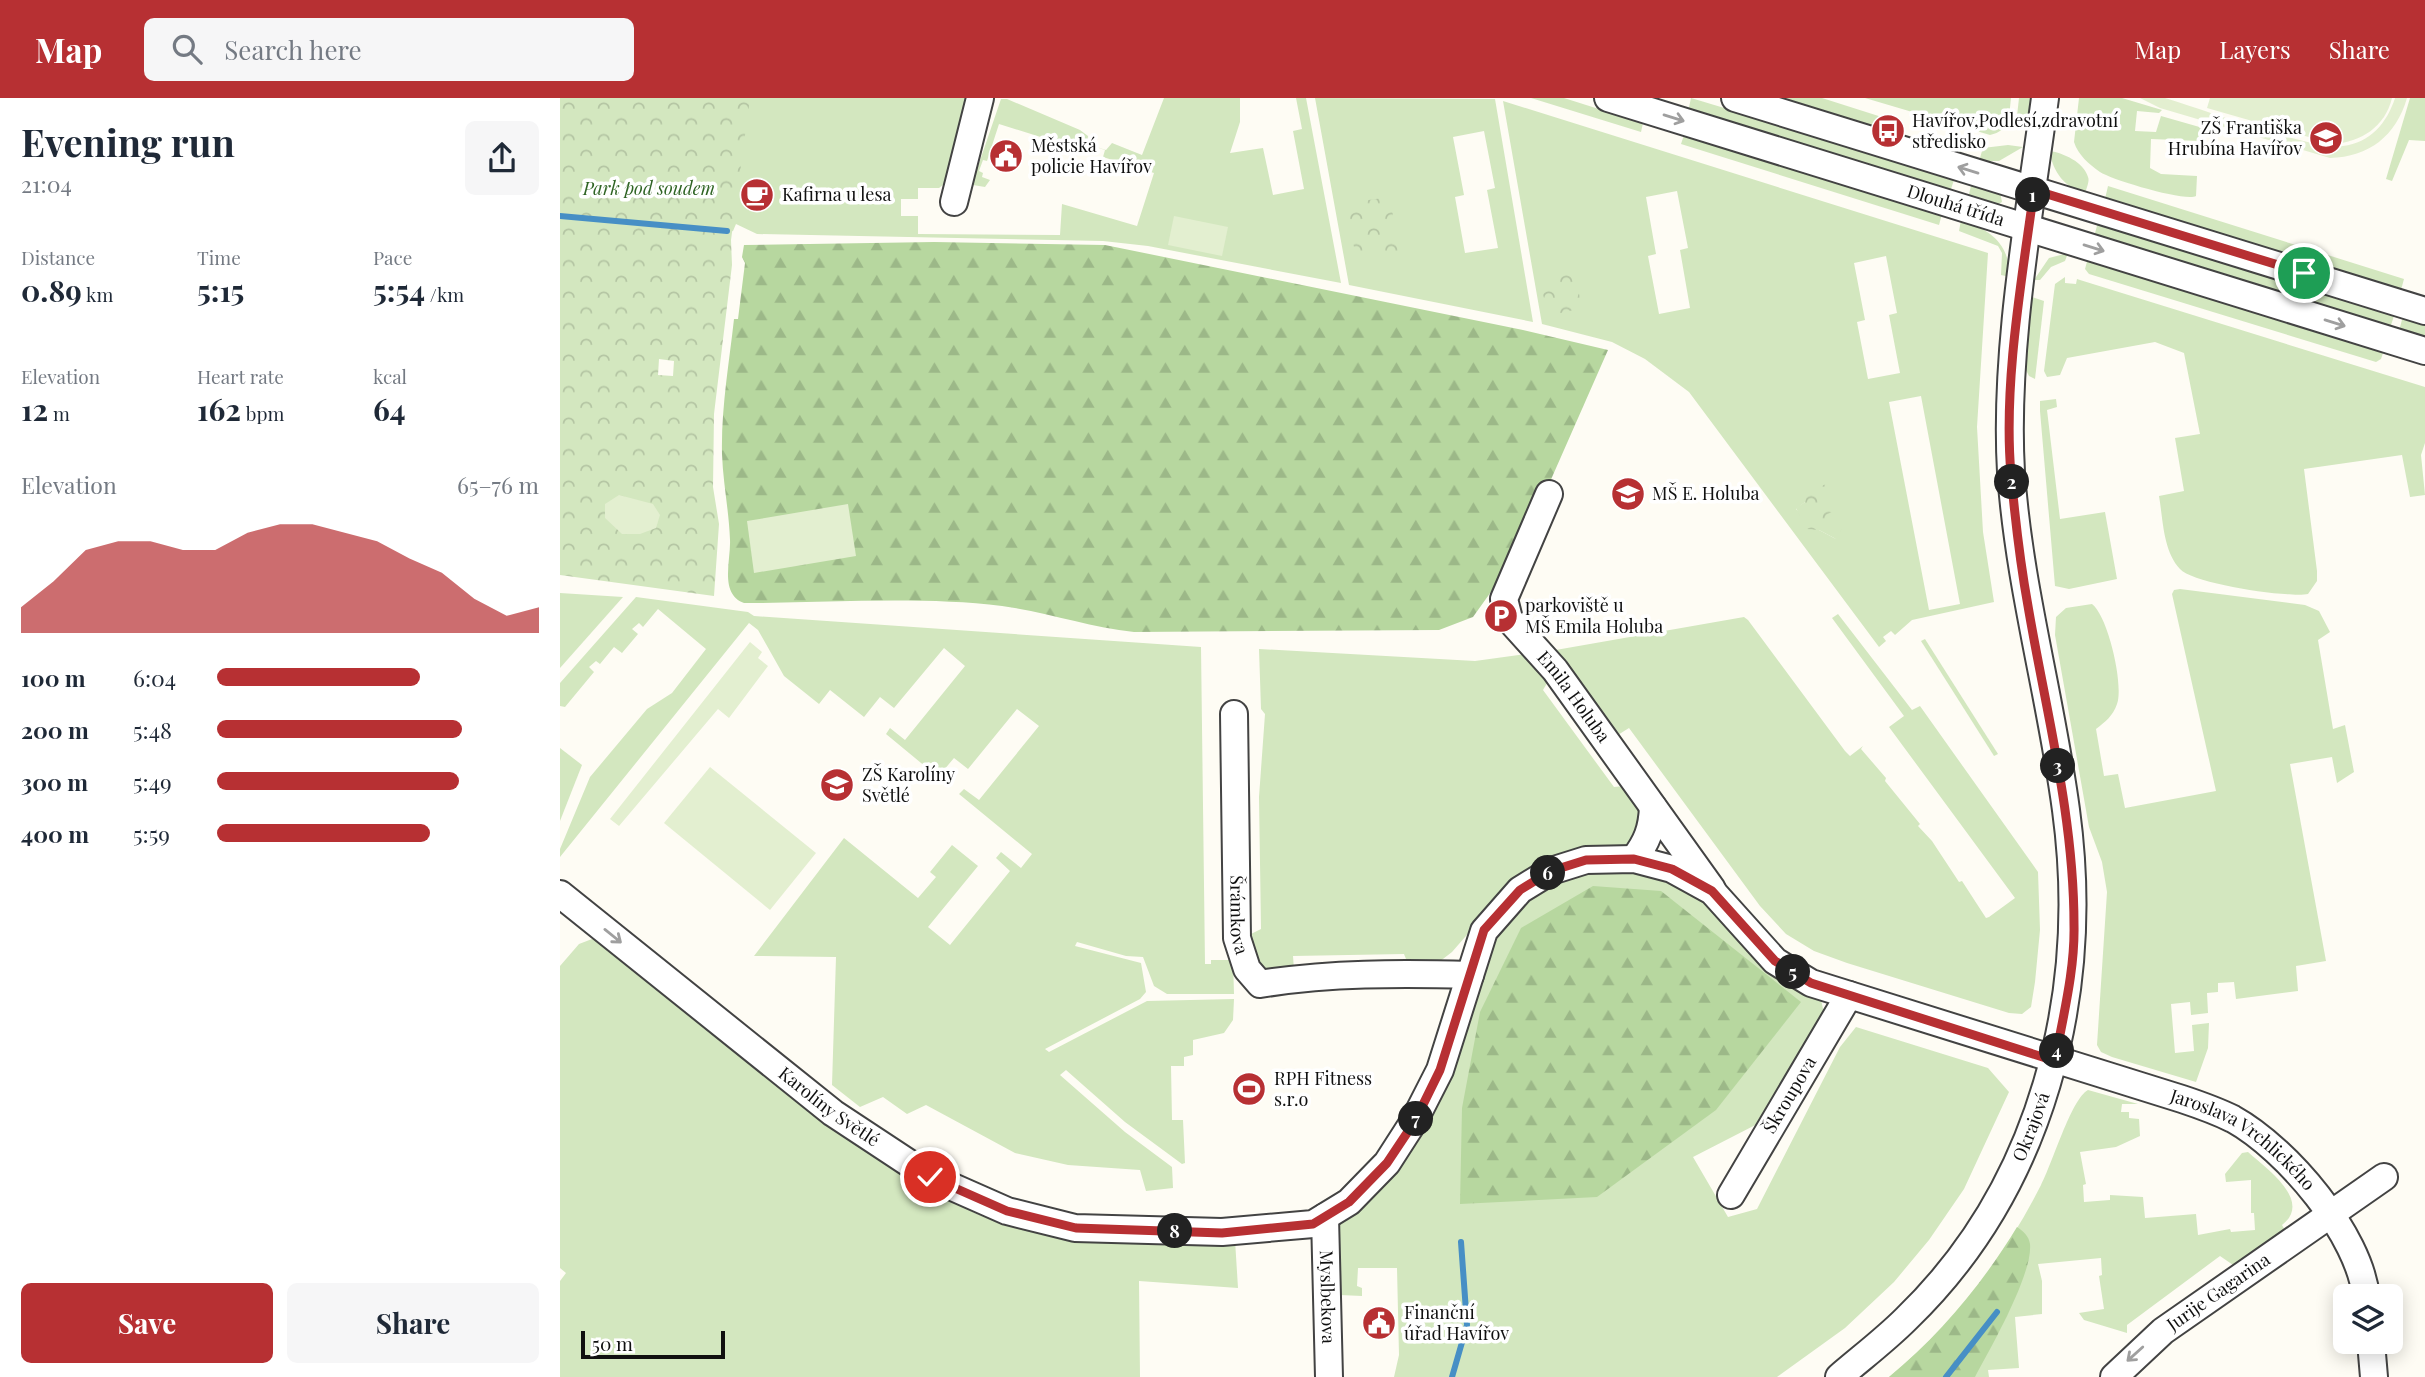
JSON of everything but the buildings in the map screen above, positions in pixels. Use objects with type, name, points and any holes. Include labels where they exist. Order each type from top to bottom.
[{"type":"street","points":[[954,202],[980,98]]},
{"type":"street","name":"Dlouhá třída","points":[[1608,98],[2425,351]]},
{"type":"street","points":[[1735,98],[2425,311]]},
{"type":"street","name":"Okrajová","points":[[1839,1377],[1908,1318],[1972,1241],[2024,1149],[2055,1061],[2069,988],[2074,927],[2066,808],[2022,570],[2011,470],[2013,376],[2045,98]]},
{"type":"street","name":"Emila Holuba","points":[[1549,494],[1504,598],[1509,619],[1555,670],[1712,891]]},
{"type":"street","name":"Šrámkova","points":[[1234,713],[1237,938],[1247,969],[1261,984],[1289,979],[1411,974],[1470,975]]},
{"type":"street","points":[[1634,859],[1646,844],[1652,826],[1653,807]]},
{"type":"street","name":"Karolíny Světlé","points":[[560,894],[832,1113],[930,1177],[1007,1211],[1076,1228],[1222,1233],[1313,1224],[1349,1202],[1387,1163],[1415,1121],[1440,1070],[1484,930],[1520,890],[1551,871],[1586,860],[1634,859],[1672,869],[1712,891],[1775,961],[1811,983],[2055,1061]]},
{"type":"street","name":"Škroupova","points":[[1731,1195],[1849,995]]},
{"type":"street","name":"Jaroslava Vrchlického","points":[[2055,1061],[2182,1099],[2234,1120],[2277,1153],[2331,1215],[2356,1256],[2363,1284]]},
{"type":"street","name":"Jurije Gagarina","points":[[2114,1377],[2162,1331],[2384,1177]]},
{"type":"street","name":"Myslbekova","points":[[1325,1217],[1329,1377]]},
{"type":"street","points":[[2372,1354],[2374,1377]]},
{"type":"green space","points":[[560,98],[968,98],[948,181],[939,188],[918,188],[918,199],[901,199],[901,216],[918,216],[918,234],[1060,235],[1062,204],[1137,226],[1154,173],[1103,157],[1105,150],[1087,144],[1106,150],[1112,143],[1142,155],[1164,98],[1240,98],[1240,122],[1230,153],[1263,148],[1273,195],[1304,189],[1293,131],[1302,129],[1296,98],[1306,98],[1341,283],[1148,246],[1103,241],[757,234],[736,224],[733,231],[727,232],[560,212]]},
{"type":"green space","name":"Park pod soudem","points":[[560,98],[750,98],[731,240],[732,265],[714,414],[713,487],[719,524],[714,596],[560,575]],"holes":[[[659,359],[674,361],[673,376],[658,375]]]},
{"type":"green space","points":[[1315,98],[1495,99],[1533,322],[1349,285]],"holes":[[[1484,131],[1495,188],[1487,190],[1498,248],[1465,253],[1455,197],[1464,195],[1453,137]]]},
{"type":"green space","points":[[1531,98],[1564,98],[1643,123],[1641,132]]},
{"type":"green space","points":[[1691,98],[1955,177],[1950,192],[1688,112]]},
{"type":"green space","points":[[1779,98],[1822,98],[1888,119],[1884,131]]},
{"type":"green space","points":[[1865,98],[2011,98],[2005,126],[1990,135]]},
{"type":"green space","points":[[2019,98],[2034,98],[2030,128],[2016,125]]},
{"type":"green space","points":[[2079,98],[2122,98],[2162,110],[2159,113],[2137,111],[2135,131],[2156,132],[2161,116],[2203,128],[2200,141],[2151,139],[2150,168],[2161,174],[2197,176],[2196,196],[2178,196],[2133,185],[2107,176],[2092,166],[2081,155],[2074,142]]},
{"type":"green space","points":[[2140,98],[2165,98],[2307,142],[2343,146],[2369,136],[2387,116],[2395,98],[2407,98],[2396,123],[2379,142],[2357,154],[2330,158],[2160,108]]},
{"type":"green space","points":[[2210,98],[2392,98],[2378,125],[2353,140],[2333,144],[2207,108]]},
{"type":"green space","points":[[2410,98],[2425,98],[2425,141],[2409,140],[2392,181],[2386,179]]},
{"type":"green space","points":[[1001,99],[1007,99],[1080,130],[1088,136],[1085,151],[999,124],[987,161],[983,160],[979,171],[983,173],[982,177],[990,180],[985,187],[973,185]]},
{"type":"green space","points":[[1503,101],[1988,253],[1977,427],[1983,532],[1994,602],[1912,620],[1895,635],[1891,631],[1883,637],[1886,641],[1879,647],[1689,392],[1645,359],[1612,342],[1542,324]],"holes":[[[1677,191],[1688,248],[1680,250],[1690,308],[1659,314],[1648,256],[1656,254],[1646,197]],[[1886,256],[1897,313],[1889,315],[1900,373],[1868,379],[1857,322],[1865,320],[1854,263]],[[1921,396],[1960,604],[1929,610],[1889,402]],[[1805,502],[1836,539],[1819,530],[1796,509]]]},
{"type":"green space","points":[[1684,135],[1942,214],[1939,225],[1681,144]]},
{"type":"green space","points":[[1938,135],[1964,143],[1960,155],[1935,147]]},
{"type":"green space","points":[[2008,145],[2023,147],[1999,161],[1979,161],[1983,148]]},
{"type":"green space","points":[[2050,151],[2067,156],[2082,167],[2088,179],[2085,194],[2072,188],[2061,178]]},
{"type":"green space","points":[[1972,182],[2000,192],[2002,202],[1995,206],[1968,198]]},
{"type":"green space","points":[[2108,186],[2404,279],[2401,290],[2105,199]]},
{"type":"green space","points":[[1390,197],[1399,253],[1356,260],[1347,203]]},
{"type":"green space","points":[[1174,216],[1228,227],[1222,256],[1168,245]]},
{"type":"green space","points":[[1961,220],[1981,228],[1996,240],[2006,255],[2010,277],[2001,275],[2002,253],[1998,246],[1959,231]]},
{"type":"green space","points":[[2098,222],[2395,313],[2390,328],[2094,237]]},
{"type":"green space","points":[[934,242],[1105,245],[1523,330],[1608,350],[1505,584],[1493,589],[1473,617],[1439,630],[1134,632],[1019,609],[971,603],[744,603],[736,599],[731,592],[728,576],[730,540],[722,454],[726,386],[734,319],[738,319],[745,263],[742,257],[744,245]]},
{"type":"green space","points":[[2068,253],[2065,261],[2051,267],[2040,280],[2034,280],[2049,258]]},
{"type":"green space","points":[[2088,258],[2384,350],[2381,359],[2376,362],[2089,274],[2085,269]]},
{"type":"green space","points":[[1573,265],[1582,308],[1548,316],[1538,272]]},
{"type":"green space","points":[[2065,277],[2065,283],[2076,284],[2077,279],[2425,387],[2425,443],[2421,455],[2425,495],[2410,497],[2402,455],[2304,469],[2317,571],[2317,581],[2308,594],[2242,589],[2188,575],[2174,562],[2170,553],[2159,496],[2184,491],[2175,438],[2200,434],[2184,353],[2155,342],[2067,358],[2060,375],[2047,377],[2044,371],[2055,284]]},
{"type":"green space","points":[[2032,297],[2044,301],[2035,379],[2029,376],[2024,366]]},
{"type":"green space","points":[[2403,316],[2425,323],[2425,339],[2399,331]]},
{"type":"green space","points":[[2056,399],[2057,407],[2047,410],[2060,519],[2105,512],[2117,579],[2069,589],[2055,586],[2040,411],[2040,401]]},
{"type":"green space","points":[[1827,484],[1841,507],[1826,515],[1842,528],[1836,539],[1819,530],[1807,529],[1796,508],[1805,502],[1808,490]]},
{"type":"green space","points":[[619,495],[653,504],[660,515],[656,528],[640,534],[622,534],[605,518],[605,504]]},
{"type":"green space","points":[[848,504],[856,556],[754,573],[747,521]]},
{"type":"green space","points":[[2174,590],[2305,605],[2319,611],[2330,632],[2318,640],[2333,729],[2345,725],[2354,772],[2337,783],[2332,757],[2290,764],[2326,961],[2296,966],[2298,991],[2236,999],[2234,982],[2218,983],[2218,992],[2207,993],[2208,1013],[2191,1015],[2190,1002],[2171,1004],[2175,1053],[2194,1051],[2192,1025],[2209,1023],[2208,1048],[2196,1082],[2112,1057],[2101,1052],[2097,1045],[2107,892],[2102,862],[2089,827],[2055,635],[2056,617],[2066,608],[2092,604],[2104,622],[2113,651],[2119,695],[2113,712],[2096,729],[2104,776],[2118,774],[2125,808],[2216,791],[2172,594]]},
{"type":"green space","points":[[560,593],[623,597],[560,668]]},
{"type":"green space","points":[[636,597],[748,612],[754,616],[1201,647],[1205,964],[1211,964],[1211,960],[1233,960],[1234,994],[1167,994],[1154,986],[1143,957],[1126,956],[1077,942],[1075,946],[1141,963],[1146,992],[1140,999],[1045,1049],[1049,1052],[1147,1001],[1234,999],[1233,1020],[1224,1033],[1193,1040],[1193,1055],[1184,1057],[1184,1066],[1171,1066],[1172,1120],[1183,1120],[1185,1163],[1182,1164],[1125,1122],[1066,1070],[1060,1075],[1125,1132],[1172,1167],[1173,1188],[1146,1191],[1140,1170],[1068,1165],[1015,1153],[926,1105],[907,1114],[883,1097],[860,1107],[832,1085],[836,957],[754,956],[844,838],[918,898],[936,877],[930,872],[952,845],[978,866],[928,927],[950,945],[1010,871],[996,858],[1001,852],[1021,868],[1032,854],[959,794],[964,789],[979,800],[1039,726],[1017,709],[968,769],[954,758],[938,777],[886,734],[890,728],[905,740],[965,666],[944,648],[894,708],[880,697],[864,717],[830,690],[819,704],[784,676],[758,630],[749,623],[560,857],[560,849],[590,777],[647,709],[672,693],[706,649],[658,609],[643,627],[639,623],[632,629],[638,634],[622,653],[614,647],[600,664],[596,661],[589,667],[594,672],[565,707],[560,706],[560,683]]},
{"type":"green space","points":[[1838,614],[1912,710],[1920,706],[2038,872],[2040,930],[2035,982],[2031,1007],[2022,1014],[2009,1013],[1847,963],[1814,951],[1786,934],[1760,906],[1629,728],[1613,738],[1550,651],[1744,617],[1845,751],[1850,756],[1863,746],[1861,749],[1920,824],[1918,826],[1932,841],[1959,882],[1962,881],[1986,918],[1989,917],[2015,898],[1889,727],[1904,716],[1832,618]]},
{"type":"green space","points":[[1925,639],[1998,754],[1994,756],[1921,641]]},
{"type":"green space","points":[[750,642],[762,652],[758,658],[768,666],[729,718],[718,709],[619,826],[610,819]]},
{"type":"green space","points":[[1259,649],[1475,661],[1534,653],[1553,673],[1543,690],[1614,787],[1634,785],[1646,816],[1631,846],[1492,906],[1452,952],[1439,962],[1408,964],[1404,954],[1293,956],[1294,970],[1271,973],[1258,967],[1243,938],[1261,929],[1259,797],[1265,714],[1261,709]]},
{"type":"green space","points":[[560,748],[582,765],[560,821]]},
{"type":"green space","points":[[710,767],[816,853],[770,910],[664,823]]},
{"type":"green space","points":[[1638,868],[1695,892],[1821,999],[1824,1014],[1769,1118],[1693,1157],[1728,1217],[1757,1209],[1840,1047],[1856,1027],[1988,1068],[2009,1092],[1964,1189],[1929,1240],[1894,1282],[1845,1328],[1777,1377],[1394,1377],[1399,1355],[1397,1268],[1358,1268],[1357,1286],[1362,1288],[1362,1296],[1340,1295],[1329,1290],[1335,1229],[1387,1174],[1493,934],[1526,896],[1585,870]]},
{"type":"green space","points":[[1593,886],[1661,891],[1801,1002],[1716,1110],[1597,1197],[1460,1204],[1462,1108],[1480,1012],[1521,928]]},
{"type":"green space","points":[[598,939],[921,1185],[990,1219],[1041,1232],[1096,1237],[1235,1240],[1238,1288],[1139,1281],[1140,1377],[560,1377],[560,1281],[566,1273],[560,1268],[560,966],[579,944]]},
{"type":"green space","points":[[2088,1090],[2138,1104],[2122,1104],[2121,1112],[2129,1112],[2129,1118],[2139,1119],[2140,1136],[2116,1147],[2080,1152],[2086,1184],[2083,1185],[2084,1202],[2110,1200],[2110,1195],[2143,1197],[2145,1218],[2196,1214],[2198,1235],[2230,1229],[2231,1232],[2255,1230],[2254,1213],[2251,1213],[2251,1180],[2226,1182],[2225,1174],[2242,1153],[2248,1152],[2275,1176],[2290,1196],[2290,1216],[2282,1225],[2287,1234],[2236,1267],[2220,1256],[2127,1325],[2127,1333],[2084,1320],[2079,1313],[2104,1309],[2099,1276],[2102,1275],[2101,1258],[2038,1264],[2042,1281],[2042,1314],[2015,1317],[2019,1368],[1988,1370],[1989,1377],[1889,1377],[1935,1335],[1994,1264],[2045,1176],[2075,1106]]},
{"type":"green space","points":[[2017,1227],[2027,1236],[2030,1244],[2025,1274],[1975,1377],[1889,1377],[1943,1326],[1990,1268]]},
{"type":"waterway","points":[[560,216],[727,231]]},
{"type":"waterway","points":[[1452,1377],[1467,1325],[1461,1242]]},
{"type":"waterway","points":[[1946,1377],[1997,1312]]},
{"type":"place","name":"Havířov,Podlesí,zdravotní středisko","points":[[1888,131]]},
{"type":"place","name":"ZŠ Františka Hrubína Havířov","points":[[2326,138]]},
{"type":"place","name":"Městská policie Havířov","points":[[1006,156]]},
{"type":"place","name":"Kafirna u lesa","points":[[757,195]]},
{"type":"place","name":"MŠ E. Holuba","points":[[1628,494]]},
{"type":"place","name":"parkoviště u MŠ Emila Holuba","points":[[1501,616]]},
{"type":"place","name":"ZŠ Karolíny Světlé","points":[[837,785]]},
{"type":"place","name":"RPH Fitness s.r.o","points":[[1249,1089]]},
{"type":"place","name":"Finanční úřad Havířov","points":[[1379,1323]]},
{"type":"route","points":[[930,1177],[1007,1211],[1076,1228],[1222,1233],[1313,1224],[1349,1202],[1387,1163],[1415,1121],[1440,1070],[1484,930],[1520,890],[1551,871],[1586,860],[1634,859],[1672,869],[1712,891],[1775,961],[1811,983],[2055,1061],[2069,988],[2074,927],[2071,860],[2066,808],[2020,558],[2011,470],[2015,349],[2034,190],[2304,273]]}]
